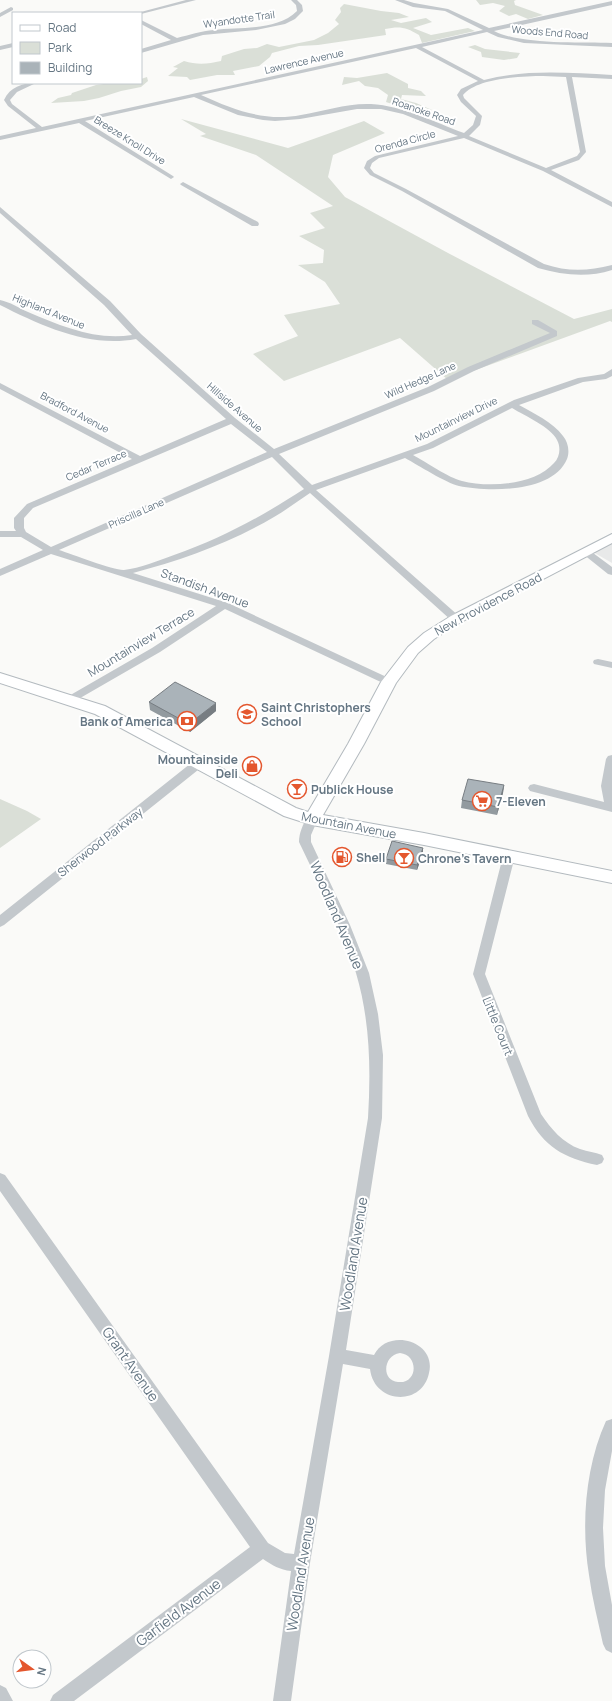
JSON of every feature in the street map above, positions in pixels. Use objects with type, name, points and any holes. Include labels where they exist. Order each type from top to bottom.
[{"type":"street","points":[[142,13],[193,0]]},
{"type":"street","name":"Wyandotte Trail","points":[[142,51],[212,32],[259,28],[285,22],[295,17],[300,11],[299,5],[294,0]]},
{"type":"street","name":"Woods End Road","points":[[398,0],[413,6],[446,10],[500,36],[524,41],[612,45]]},
{"type":"street","name":"Lawrence Avenue","points":[[0,138],[612,3]]},
{"type":"street","points":[[0,15],[11,10]]},
{"type":"street","points":[[142,23],[178,41]]},
{"type":"street","points":[[424,44],[492,80]]},
{"type":"street","points":[[0,48],[12,45]]},
{"type":"street","points":[[416,46],[484,82]]},
{"type":"street","points":[[464,136],[475,127],[479,119],[477,112],[462,100],[461,92],[468,86],[522,75],[612,77]]},
{"type":"street","points":[[546,170],[577,159],[583,152],[570,76]]},
{"type":"street","points":[[30,84],[16,89],[9,94],[7,100],[41,129]]},
{"type":"street","name":"Roanoke Road","points":[[195,95],[240,114],[265,119],[293,118],[346,107],[368,106],[405,113],[546,170],[612,205]]},
{"type":"street","name":"Breeze Knoll Drive","points":[[79,120],[177,181],[255,224]]},
{"type":"street","name":"Orenda Circle","points":[[464,136],[377,157],[369,162],[367,168],[377,177],[404,190],[541,266],[559,272],[575,273],[596,272],[612,267]]},
{"type":"street","name":"Hillside Avenue","points":[[0,209],[107,303],[138,336],[232,420],[273,453],[310,489],[456,619]]},
{"type":"street","name":"Highland Avenue","points":[[0,302],[32,317],[84,337],[114,339],[138,336]]},
{"type":"street","name":"Wild Hedge Lane","points":[[273,453],[431,388],[471,369],[554,334],[553,330],[535,322]]},
{"type":"street","name":"Mountainview Drive","points":[[123,573],[184,555],[239,532],[270,515],[310,489],[430,446],[488,418],[512,404],[536,394],[582,380],[610,375]]},
{"type":"street","name":"Bradford Avenue","points":[[0,386],[139,459]]},
{"type":"street","points":[[406,455],[458,483],[470,485],[506,486],[521,484],[542,476],[556,468],[562,460],[564,453],[562,441],[557,433],[512,404]]},
{"type":"street","name":"Cedar Terrace","points":[[23,534],[18,523],[22,514],[30,506],[232,420]]},
{"type":"street","name":"Priscilla Lane","points":[[0,573],[273,453]]},
{"type":"street","points":[[0,534],[23,534],[51,550]]},
{"type":"street","name":"New Providence Road","points":[[312,818],[356,744],[389,682],[412,650],[429,636],[456,619],[612,538]]},
{"type":"street","name":"Standish Avenue","points":[[51,550],[224,606],[389,682]]},
{"type":"street","points":[[586,552],[612,572]]},
{"type":"street","name":"Mountainview Terrace","points":[[71,699],[156,650],[224,606]]},
{"type":"street","points":[[598,662],[612,665]]},
{"type":"street","name":"Mountain Avenue","points":[[0,678],[71,699],[108,714],[290,812],[312,818],[612,877]]},
{"type":"street","points":[[534,788],[612,808],[607,786],[612,759]]},
{"type":"street","name":"Sherwood Parkway","points":[[0,922],[199,763]]},
{"type":"street","name":"Woodland Avenue","points":[[282,1701],[301,1563],[337,1356],[375,1118],[377,1083],[376,1060],[367,988],[356,954],[343,922],[305,842],[305,835],[312,818]]},
{"type":"street","name":"Little Court","points":[[509,856],[479,974],[535,1116],[542,1128],[558,1146],[584,1157],[597,1159]]},
{"type":"street","name":"Grant Avenue","points":[[0,1179],[262,1549]]},
{"type":"street","points":[[337,1356],[377,1363]]},
{"type":"street","points":[[612,1427],[604,1449],[596,1498],[594,1539],[596,1567],[612,1644]]},
{"type":"street","points":[[262,1549],[283,1562],[301,1563]]},
{"type":"street","name":"Garfield Avenue","points":[[59,1701],[262,1549]]},
{"type":"street","points":[[0,1694],[4,1701]]},
{"type":"shaded area","points":[[612,543],[612,563],[593,552]]},
{"type":"green space","points":[[476,0],[516,0],[514,1],[515,5],[543,15],[528,19],[516,14],[509,16],[499,11],[505,6],[493,3],[480,5]]},
{"type":"green space","points":[[344,4],[399,13],[409,17],[391,20],[401,23],[426,18],[432,22],[413,28],[431,35],[468,28],[475,31],[422,43],[419,35],[410,30],[399,27],[390,28],[385,29],[386,35],[318,45],[299,46],[272,53],[270,57],[259,66],[233,71],[235,75],[217,75],[190,80],[187,77],[168,76],[178,68],[173,67],[184,61],[198,64],[212,63],[221,61],[222,56],[244,49],[257,48],[267,44],[279,47],[314,40],[328,33],[339,24],[335,20],[341,12],[340,8]]},
{"type":"green space","points":[[475,45],[485,49],[520,53],[517,58],[504,60],[482,57],[481,52],[468,47]]},
{"type":"green space","points":[[387,73],[408,84],[408,88],[421,91],[426,96],[402,95],[401,99],[416,103],[432,110],[423,114],[386,102],[388,95],[378,88],[365,86],[359,81],[342,85],[344,77],[357,78]]},
{"type":"green space","points":[[147,77],[148,81],[141,87],[84,101],[51,103],[58,98],[71,95],[72,93],[96,85],[142,84],[142,79]]},
{"type":"green space","points":[[181,119],[288,148],[364,121],[385,133],[333,155],[328,177],[345,197],[574,319],[612,309],[612,322],[610,321],[448,380],[400,338],[284,381],[253,354],[298,336],[284,315],[340,304],[325,282],[298,265],[323,263],[324,250],[299,236],[325,228],[310,213],[333,206],[256,155],[200,136],[206,134]]},
{"type":"green space","points":[[0,799],[41,819],[0,848]]},
{"type":"building","name":"Bank of America","points":[[175,682],[216,703],[189,724],[149,702]]},
{"type":"building","name":"7-Eleven","points":[[468,779],[504,785],[498,807],[462,800]]},
{"type":"building","name":"Chrone's Tavern","points":[[392,841],[423,848],[417,865],[386,859]]},
{"type":"place","name":"Saint Christophers School","points":[[247,714]]},
{"type":"place","name":"Bank of America","points":[[187,721]]},
{"type":"place","name":"Mountainside Deli","points":[[252,766]]},
{"type":"place","name":"Publick House","points":[[297,789]]},
{"type":"place","name":"7-Eleven","points":[[482,801]]},
{"type":"place","name":"Shell","points":[[342,857]]},
{"type":"place","name":"Chrone's Tavern","points":[[404,858]]}]
